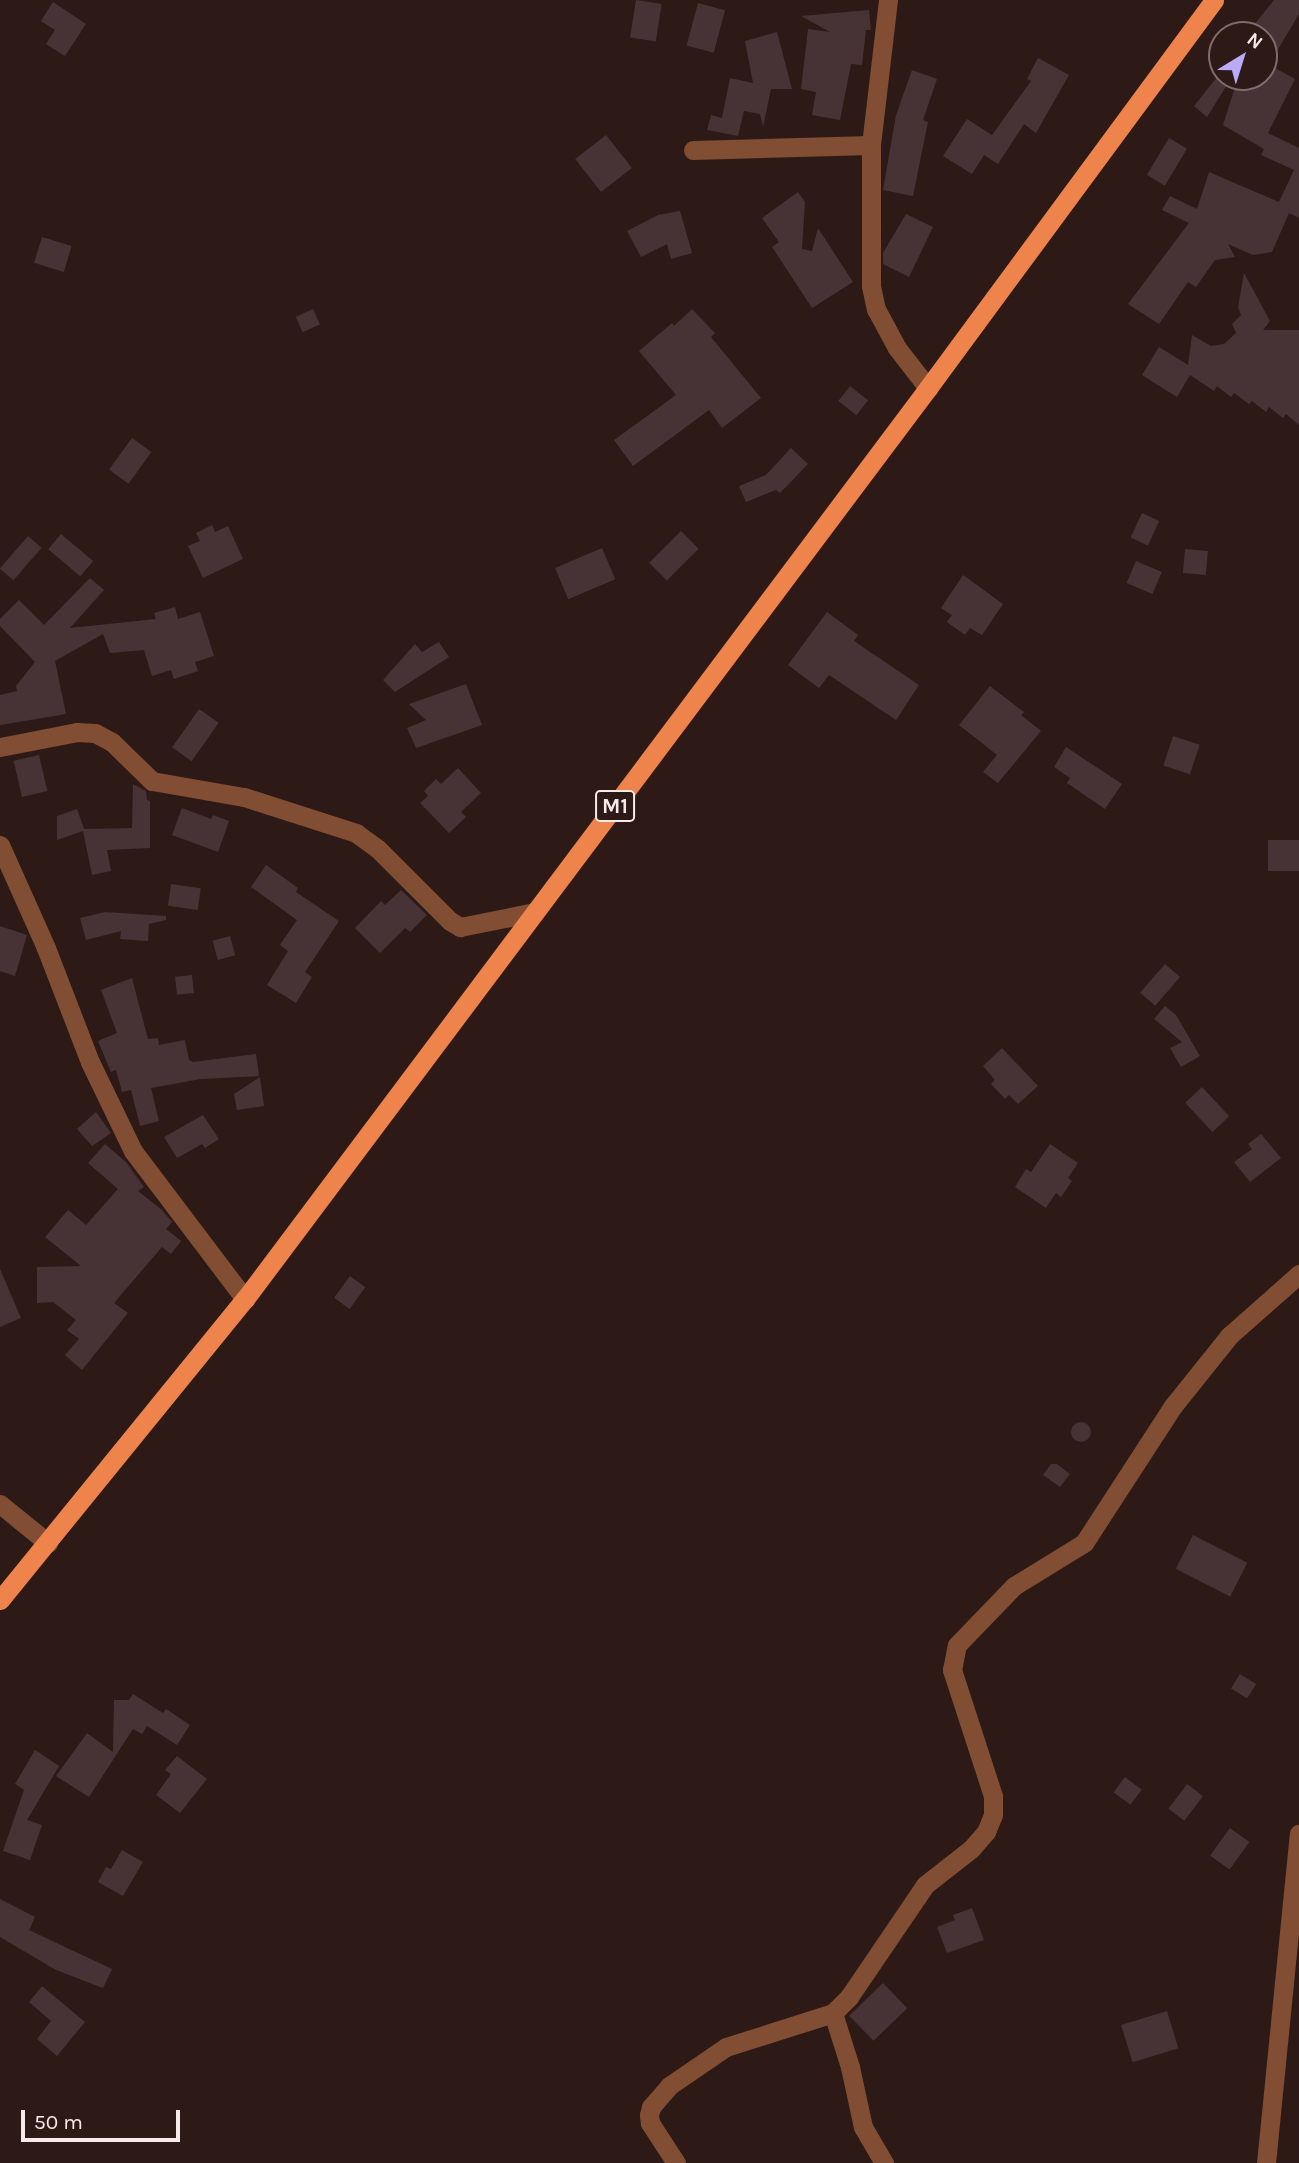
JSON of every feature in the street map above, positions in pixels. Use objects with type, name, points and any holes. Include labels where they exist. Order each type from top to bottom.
[{"type":"highway","name":"M1","points":[[0,1600],[245,1299],[928,388],[1214,0]]},
{"type":"street","points":[[888,0],[871,145],[871,286],[876,309],[897,348],[928,388]]},
{"type":"street","points":[[693,150],[871,145]]},
{"type":"street","points":[[0,747],[77,732],[95,733],[111,743],[152,780],[244,797],[356,833],[378,849],[450,921],[460,927],[536,912]]},
{"type":"street","points":[[0,845],[46,948],[90,1062],[134,1151],[245,1299]]},
{"type":"street","points":[[676,2163],[650,2123],[649,2115],[651,2107],[669,2086],[726,2046],[833,2013],[849,1997],[913,1898],[935,1875],[971,1849],[986,1832],[993,1815],[993,1796],[952,1670],[957,1645],[1014,1586],[1084,1543],[1173,1406],[1229,1336],[1299,1274]]},
{"type":"street","points":[[0,1504],[47,1543]]},
{"type":"street","points":[[1265,2163],[1299,1834]]},
{"type":"street","points":[[833,2013],[850,2067],[863,2127],[884,2163]]},
{"type":"building","points":[[636,0],[662,4],[656,42],[630,38]]},
{"type":"building","points":[[1274,0],[1299,0],[1299,14],[1278,49],[1278,21],[1257,21]]},
{"type":"building","points":[[53,2],[86,24],[65,56],[46,44],[55,30],[41,21]]},
{"type":"building","points":[[698,3],[725,10],[714,53],[687,46]]},
{"type":"building","points":[[869,10],[871,30],[866,30],[862,65],[851,64],[840,120],[812,115],[816,92],[801,89],[808,29],[830,32],[801,16]]},
{"type":"building","points":[[777,32],[792,89],[771,89],[763,127],[760,114],[744,111],[738,136],[707,130],[711,115],[722,118],[730,78],[753,83],[745,41]]},
{"type":"building","points":[[1038,58],[1069,75],[1036,133],[1024,124],[998,164],[984,155],[972,174],[943,156],[967,119],[992,135],[1031,81],[1027,79]]},
{"type":"building","points":[[912,70],[937,79],[923,120],[928,122],[913,196],[883,190],[896,115]]},
{"type":"building","points":[[1278,70],[1295,79],[1268,133],[1299,148],[1299,218],[1289,213],[1272,252],[1253,255],[1228,244],[1235,257],[1215,260],[1196,287],[1188,282],[1159,324],[1128,304],[1189,223],[1162,210],[1170,196],[1197,209],[1209,172],[1279,202],[1294,170],[1261,155],[1264,149],[1223,125],[1234,91],[1278,91]]},
{"type":"building","points":[[1208,88],[1208,91],[1223,91],[1207,117],[1194,106]]},
{"type":"building","points":[[606,135],[632,168],[601,192],[575,159]]},
{"type":"building","points":[[1169,138],[1187,149],[1165,186],[1147,175]]},
{"type":"building","points":[[798,192],[805,202],[802,249],[812,251],[818,228],[853,282],[812,308],[772,247],[779,242],[762,218]]},
{"type":"building","points":[[680,211],[692,253],[671,259],[667,244],[641,257],[627,231],[658,215]]},
{"type":"building","points":[[906,214],[933,227],[909,277],[883,264],[883,253]]},
{"type":"building","points":[[42,237],[72,246],[64,272],[34,263]]},
{"type":"building","points":[[1244,273],[1270,321],[1263,330],[1299,330],[1299,425],[1286,414],[1283,418],[1269,407],[1266,412],[1252,401],[1249,404],[1234,393],[1231,397],[1217,386],[1214,391],[1190,375],[1177,397],[1142,375],[1159,347],[1188,365],[1192,335],[1211,346],[1224,344],[1236,333],[1232,324],[1241,315],[1238,307]]},
{"type":"building","points":[[313,309],[320,325],[303,332],[296,317]]},
{"type":"building","points":[[692,309],[715,333],[711,337],[761,398],[722,428],[709,410],[633,466],[614,440],[676,395],[639,351],[672,323],[674,326]]},
{"type":"building","points":[[850,386],[868,400],[856,415],[838,401]]},
{"type":"building","points":[[132,438],[151,452],[128,484],[109,470]]},
{"type":"building","points":[[791,448],[808,464],[780,493],[776,490],[746,502],[739,486],[766,475]]},
{"type":"building","points":[[1142,513],[1159,521],[1148,546],[1131,537]]},
{"type":"building","points":[[212,525],[215,532],[228,526],[243,559],[203,578],[188,546],[200,541],[196,533]]},
{"type":"building","points":[[681,531],[699,549],[667,580],[649,563]]},
{"type":"building","points":[[61,534],[93,561],[80,576],[48,549]]},
{"type":"building","points":[[28,536],[42,548],[13,580],[0,568]]},
{"type":"building","points":[[602,548],[615,579],[568,599],[555,568]]},
{"type":"building","points":[[1185,549],[1208,551],[1206,575],[1183,573]]},
{"type":"building","points":[[1136,561],[1162,572],[1152,594],[1127,583]]},
{"type":"building","points":[[963,575],[1003,604],[982,635],[970,628],[965,635],[947,622],[952,615],[941,608]]},
{"type":"building","points":[[90,578],[104,590],[70,628],[156,619],[154,613],[175,607],[178,619],[200,612],[214,656],[195,662],[198,671],[174,679],[171,670],[152,676],[144,650],[110,653],[103,634],[55,661],[66,714],[0,725],[0,695],[17,691],[16,686],[35,662],[0,626],[0,619],[19,600],[44,625]]},
{"type":"building","points":[[827,612],[858,635],[854,641],[919,685],[896,720],[829,675],[819,688],[788,665]]},
{"type":"building","points":[[439,642],[449,657],[395,692],[383,680],[415,644],[422,652]]},
{"type":"building","points":[[466,684],[482,725],[416,748],[407,728],[426,720],[409,704]]},
{"type":"building","points":[[990,686],[1024,712],[1021,715],[1041,731],[998,783],[983,772],[997,755],[959,725]]},
{"type":"building","points":[[199,709],[219,723],[192,761],[172,748]]},
{"type":"building","points":[[1173,736],[1200,745],[1190,774],[1163,765]]},
{"type":"building","points":[[1066,747],[1122,784],[1105,809],[1067,783],[1070,778],[1054,767]]},
{"type":"building","points":[[39,755],[47,791],[22,797],[14,761]]},
{"type":"building","points":[[458,768],[481,793],[461,812],[466,817],[449,833],[420,803],[428,796],[424,791],[436,779],[441,784]]},
{"type":"building","points":[[133,784],[146,791],[147,800],[150,801],[150,848],[107,850],[111,871],[92,875],[83,831],[57,840],[57,816],[77,809],[84,829],[132,828]]},
{"type":"building","points":[[182,808],[211,819],[213,815],[229,821],[218,852],[172,835]]},
{"type":"building","points":[[1268,840],[1299,840],[1299,871],[1268,871]]},
{"type":"building","points":[[266,865],[298,888],[296,892],[339,921],[305,972],[312,977],[296,1003],[267,985],[288,951],[280,945],[297,920],[251,887]]},
{"type":"building","points":[[171,884],[201,888],[198,910],[168,906]]},
{"type":"building","points":[[401,890],[427,915],[410,932],[405,928],[380,953],[355,928],[381,901],[385,905]]},
{"type":"building","points":[[105,912],[166,916],[166,920],[149,924],[148,941],[120,939],[121,931],[86,940],[80,918]]},
{"type":"building","points":[[0,926],[27,935],[15,976],[0,971]]},
{"type":"building","points":[[230,936],[235,955],[218,960],[213,941]]},
{"type":"building","points":[[1165,964],[1180,977],[1155,1006],[1140,993]]},
{"type":"building","points":[[192,975],[194,993],[177,995],[175,977]]},
{"type":"building","points":[[132,978],[148,1039],[158,1038],[159,1045],[185,1040],[189,1060],[193,1062],[256,1054],[259,1076],[201,1079],[151,1088],[159,1121],[140,1126],[131,1090],[122,1092],[116,1070],[111,1072],[98,1041],[117,1033],[101,990]]},
{"type":"building","points":[[1165,1006],[1176,1015],[1200,1056],[1181,1067],[1170,1048],[1182,1042],[1154,1019]]},
{"type":"building","points":[[1002,1048],[1038,1086],[1018,1104],[1009,1095],[1005,1099],[991,1084],[995,1080],[983,1066]]},
{"type":"building","points":[[260,1077],[264,1106],[237,1110],[234,1094]]},
{"type":"building","points":[[1202,1087],[1229,1116],[1212,1132],[1185,1103]]},
{"type":"building","points":[[96,1112],[111,1133],[92,1146],[77,1129]]},
{"type":"building","points":[[203,1115],[219,1139],[205,1148],[202,1144],[177,1158],[164,1137]]},
{"type":"building","points":[[1261,1134],[1281,1158],[1250,1182],[1234,1162],[1252,1149],[1248,1144]]},
{"type":"building","points":[[105,1144],[126,1162],[144,1187],[138,1191],[162,1210],[172,1222],[166,1229],[181,1241],[171,1254],[162,1247],[114,1303],[128,1313],[82,1370],[65,1355],[79,1339],[67,1330],[76,1320],[53,1302],[37,1303],[37,1267],[81,1266],[45,1237],[68,1210],[86,1225],[118,1189],[88,1163]]},
{"type":"building","points":[[1050,1144],[1078,1163],[1068,1178],[1072,1181],[1061,1197],[1056,1193],[1046,1208],[1015,1187],[1026,1169],[1031,1172]]},
{"type":"building","points":[[0,1269],[21,1318],[0,1327]]},
{"type":"building","points":[[350,1276],[365,1287],[350,1309],[334,1298]]},
{"type":"building","points":[[1081,1422],[1088,1425],[1091,1432],[1088,1439],[1081,1442],[1074,1439],[1071,1432],[1074,1425]]},
{"type":"building","points":[[1051,1464],[1057,1464],[1070,1474],[1060,1487],[1043,1475]]},
{"type":"building","points":[[1193,1535],[1247,1563],[1230,1597],[1176,1569]]},
{"type":"building","points":[[1240,1674],[1256,1684],[1247,1698],[1231,1688]]},
{"type":"building","points":[[133,1694],[163,1713],[166,1709],[190,1725],[177,1745],[147,1726],[142,1734],[133,1729],[89,1797],[56,1776],[87,1733],[113,1752],[114,1700],[129,1700]]},
{"type":"building","points":[[35,1750],[59,1766],[27,1820],[42,1825],[30,1860],[3,1851],[24,1790],[15,1784]]},
{"type":"building","points":[[177,1756],[207,1779],[180,1813],[156,1795],[171,1774],[165,1770]]},
{"type":"building","points":[[1125,1777],[1142,1790],[1130,1805],[1114,1792]]},
{"type":"building","points":[[1187,1784],[1203,1796],[1184,1821],[1168,1809]]},
{"type":"building","points":[[1230,1828],[1249,1842],[1229,1870],[1210,1856]]},
{"type":"building","points":[[122,1850],[143,1862],[123,1896],[98,1882],[106,1867],[111,1869]]},
{"type":"building","points":[[0,1899],[35,1917],[29,1930],[112,1969],[103,1988],[56,1970],[0,1937]]},
{"type":"building","points":[[972,1908],[984,1940],[947,1953],[937,1927],[955,1920],[953,1915]]},
{"type":"building","points":[[883,1983],[907,2008],[874,2041],[849,2016]]},
{"type":"building","points":[[42,1986],[85,2022],[57,2056],[37,2039],[51,2021],[29,2002]]},
{"type":"building","points":[[1167,2011],[1178,2048],[1132,2062],[1121,2025]]}]
